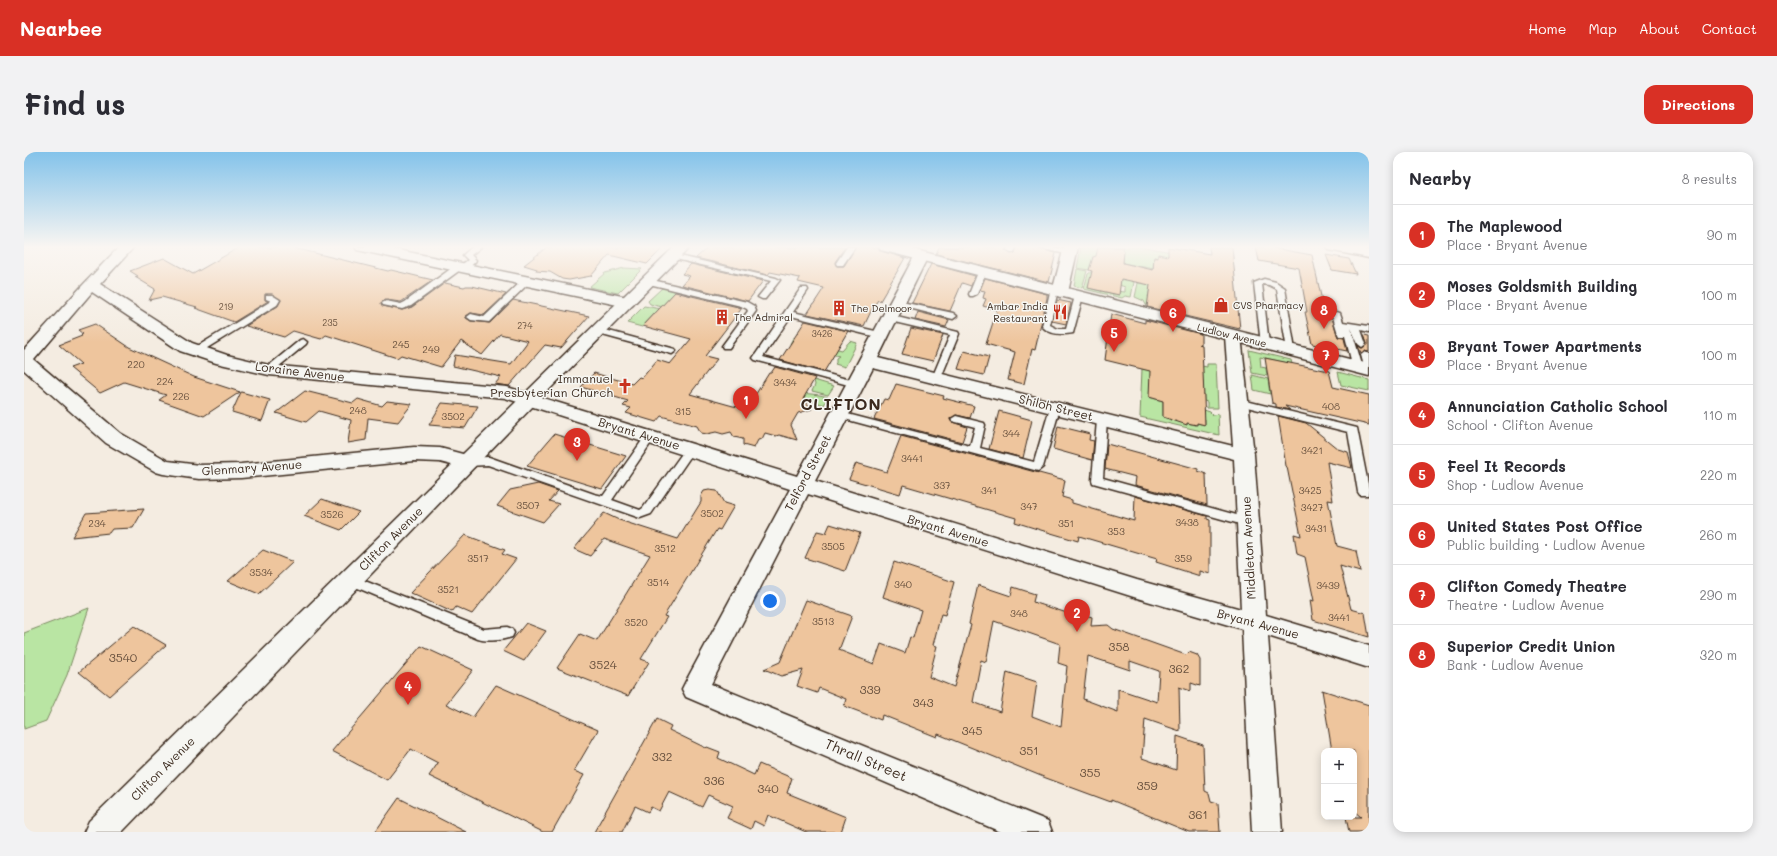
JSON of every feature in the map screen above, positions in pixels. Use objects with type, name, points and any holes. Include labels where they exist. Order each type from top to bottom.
[{"type":"main road","name":"Clifton Avenue","points":[[100,832],[650,279]]},
{"type":"main road","name":"Ludlow Avenue","points":[[1009,279],[1265,344],[1362,365]]},
{"type":"street","points":[[24,361],[97,279]]},
{"type":"street","points":[[515,279],[627,302]]},
{"type":"street","name":"Telford Street","points":[[695,689],[868,361],[909,279]]},
{"type":"street","points":[[1057,291],[1061,279]]},
{"type":"street","name":"Loraine Avenue","points":[[91,285],[186,347],[222,359],[269,370],[508,393],[529,399]]},
{"type":"street","name":"Middleton Avenue","points":[[1233,336],[1244,455],[1267,832]]},
{"type":"street","name":"Glenmary Avenue","points":[[24,361],[113,438],[163,467],[199,472],[241,471],[414,454],[440,455],[467,462]]},
{"type":"street","name":"Shiloh Street","points":[[868,361],[1244,455]]},
{"type":"street","name":"Bryant Avenue","points":[[529,399],[1136,589],[1231,617],[1253,621],[1369,657]]},
{"type":"street","name":"Thrall Street","points":[[695,689],[1037,832]]},
{"type":"lane","points":[[386,303],[402,307],[445,279]]},
{"type":"lane","points":[[762,298],[776,280],[772,279]]},
{"type":"lane","points":[[973,294],[979,279]]},
{"type":"lane","points":[[471,317],[486,320],[527,281]]},
{"type":"lane","points":[[648,281],[744,304],[751,308],[752,311],[726,346]]},
{"type":"lane","points":[[1265,344],[1258,284],[1262,281],[1270,282],[1282,288],[1290,350]]},
{"type":"lane","points":[[804,290],[758,358],[855,384]]},
{"type":"lane","points":[[1057,291],[1046,326],[1054,330],[1063,332],[1070,331],[1079,296]]},
{"type":"lane","points":[[196,351],[274,303],[276,300],[269,297]]},
{"type":"lane","points":[[897,303],[953,316]]},
{"type":"lane","points":[[788,313],[881,335]]},
{"type":"lane","points":[[1326,313],[1337,315],[1362,365]]},
{"type":"lane","points":[[889,318],[955,334],[937,378]]},
{"type":"lane","points":[[1362,365],[1346,324],[1369,329]]},
{"type":"lane","points":[[1355,326],[1362,344]]},
{"type":"lane","points":[[598,331],[672,351]]},
{"type":"lane","points":[[269,370],[303,342]]},
{"type":"lane","points":[[1238,402],[1353,430],[1364,492]]},
{"type":"lane","points":[[840,414],[1038,467],[1055,408]]},
{"type":"lane","points":[[956,418],[980,425],[974,450]]},
{"type":"lane","points":[[1102,420],[1097,480],[1247,522]]},
{"type":"lane","points":[[599,500],[608,498],[650,437]]},
{"type":"lane","points":[[467,462],[489,461],[640,514],[647,511],[690,450]]},
{"type":"lane","points":[[350,580],[483,635],[507,633]]},
{"type":"green space","points":[[598,279],[632,279],[618,293],[589,287]]},
{"type":"green space","points":[[1075,279],[1085,279],[1082,288],[1074,286]]},
{"type":"green space","points":[[1087,279],[1092,279],[1090,279],[1089,285],[1092,286],[1092,289],[1115,294],[1116,291],[1125,292],[1125,287],[1119,285],[1121,279],[1134,282],[1131,297],[1125,296],[1122,298],[1084,289]]},
{"type":"green space","points":[[1138,283],[1151,284],[1148,297],[1152,298],[1171,311],[1146,305],[1144,301],[1135,297]]},
{"type":"green space","points":[[662,288],[677,290],[664,304],[674,310],[650,304],[648,301]]},
{"type":"green space","points":[[644,306],[673,311],[655,313],[642,327],[627,323]]},
{"type":"green space","points":[[793,338],[842,350],[850,341],[857,343],[845,367],[835,364],[836,358],[839,356],[790,344]]},
{"type":"green space","points":[[1164,342],[1149,397],[1163,401],[1163,417],[1186,424],[1196,425],[1197,423],[1205,425],[1205,419],[1200,417],[1204,410],[1213,415],[1218,414],[1219,435],[1140,417],[1142,369]]},
{"type":"green space","points":[[1249,350],[1291,360],[1292,364],[1260,357],[1261,367],[1266,368],[1267,376],[1252,373]]},
{"type":"green space","points":[[1207,364],[1216,364],[1218,408],[1207,408],[1207,402],[1204,401],[1202,366],[1207,367]]},
{"type":"green space","points":[[1338,372],[1369,380],[1369,391],[1341,385]]},
{"type":"green space","points":[[1252,375],[1268,379],[1270,394],[1254,390]]},
{"type":"green space","points":[[814,380],[834,386],[828,395],[812,391],[815,385]]},
{"type":"green space","points":[[788,392],[813,394],[828,397],[824,405]]},
{"type":"green space","points":[[89,608],[67,675],[46,721],[24,729],[24,633]]},
{"type":"building","points":[[138,279],[428,279],[433,280],[401,302],[386,300],[381,303],[383,306],[402,310],[412,307],[445,283],[464,287],[472,286],[506,294],[484,315],[471,313],[466,316],[466,318],[471,321],[490,323],[513,300],[589,316],[561,348],[545,345],[509,386],[495,384],[501,377],[453,366],[455,355],[511,364],[528,341],[500,334],[482,355],[461,341],[441,367],[401,355],[397,358],[326,335],[321,339],[293,331],[284,337],[246,326],[278,306],[281,300],[272,294],[265,294],[265,300],[268,301],[234,322],[195,308],[197,307],[162,297],[149,300],[155,289]]},
{"type":"building","points":[[688,279],[753,279],[763,281],[748,301],[682,285]]},
{"type":"building","points":[[800,279],[893,279],[880,301],[878,300],[873,307],[864,326],[807,314],[824,288],[798,282]]},
{"type":"building","points":[[924,279],[974,279],[971,286],[962,283],[950,311],[912,303]]},
{"type":"building","points":[[985,279],[988,279],[1047,294],[1035,350],[1032,349],[1024,384],[1008,380],[1015,352],[986,344],[997,310],[983,306],[986,299],[983,298],[985,291],[980,290]]},
{"type":"building","points":[[1036,279],[1050,279],[1049,282]]},
{"type":"building","points":[[1090,279],[1235,279],[1240,329],[1147,307],[1150,285],[1121,279],[1119,295],[1088,288]]},
{"type":"building","points":[[1301,279],[1317,279],[1324,310],[1321,314],[1332,318],[1338,337],[1344,338],[1347,351],[1312,344],[1305,312],[1307,312]]},
{"type":"building","points":[[675,292],[742,308],[705,356],[717,359],[690,394],[733,406],[747,408],[769,373],[771,373],[775,367],[815,378],[803,399],[812,409],[798,413],[791,425],[797,440],[765,433],[762,439],[758,440],[754,448],[743,445],[743,439],[734,437],[731,432],[723,434],[716,432],[707,434],[701,433],[697,426],[661,416],[656,422],[626,413],[631,408],[623,406],[628,401],[581,387],[594,373],[632,384],[639,377],[642,378],[657,360],[670,364],[691,339],[643,326]]},
{"type":"building","name":"Ambar India Restaurant","points":[[1057,300],[1071,303],[1066,324],[1052,321]]},
{"type":"building","points":[[918,312],[949,320],[946,327],[915,320]]},
{"type":"building","points":[[1111,314],[1145,323],[1145,320],[1201,334],[1201,344],[1199,344],[1202,345],[1205,425],[1187,423],[1187,425],[1163,417],[1163,401],[1149,397],[1150,371],[1105,360]]},
{"type":"building","points":[[805,321],[848,331],[824,372],[780,360]]},
{"type":"building","points":[[95,324],[129,347],[194,377],[240,392],[204,416],[159,400],[166,395],[124,382],[100,393],[70,368],[81,364],[59,345],[82,336],[81,335],[83,334],[78,330]]},
{"type":"building","points":[[911,328],[943,335],[933,361],[902,354]]},
{"type":"building","points":[[1364,335],[1369,336],[1369,352],[1364,351],[1361,353],[1358,346],[1362,348],[1367,344]]},
{"type":"building","points":[[964,351],[989,357],[984,375],[958,369]]},
{"type":"building","points":[[1265,358],[1329,371],[1333,387],[1369,395],[1369,425],[1285,406],[1290,410],[1276,407],[1276,404],[1272,403]]},
{"type":"building","points":[[896,384],[944,396],[943,398],[974,406],[970,418],[956,415],[950,419],[952,422],[967,427],[962,442],[874,419],[884,399],[889,400]]},
{"type":"building","points":[[305,391],[353,403],[358,399],[382,406],[387,401],[412,404],[398,422],[368,418],[366,440],[348,443],[351,420],[319,411],[306,422],[276,413]]},
{"type":"building","points":[[241,392],[270,400],[262,421],[232,412]]},
{"type":"building","points":[[442,403],[478,406],[465,428],[429,425]]},
{"type":"building","points":[[999,411],[1032,420],[1023,458],[989,449]]},
{"type":"building","points":[[1278,416],[1306,423],[1338,449],[1348,452],[1352,468],[1327,462],[1333,501],[1328,500],[1337,546],[1356,551],[1360,572],[1340,566],[1351,609],[1365,613],[1369,637],[1313,620],[1310,600],[1314,601],[1305,557],[1297,554],[1294,534],[1301,536],[1286,466]]},
{"type":"building","points":[[1058,426],[1090,434],[1089,440],[1094,441],[1092,460],[1053,449]]},
{"type":"building","points":[[554,434],[626,456],[602,489],[527,466]]},
{"type":"building","points":[[901,436],[1065,480],[1062,497],[1072,500],[1072,503],[1134,521],[1135,496],[1207,516],[1207,519],[1210,520],[1210,574],[1200,571],[1200,576],[1156,562],[1157,559],[1079,536],[1078,541],[1015,522],[1016,518],[903,485],[900,494],[849,479],[856,463],[887,472]]},
{"type":"building","points":[[1107,444],[1198,469],[1198,471],[1206,474],[1207,505],[1135,485],[1136,477],[1105,469]]},
{"type":"building","points":[[538,484],[558,491],[549,501],[559,504],[543,522],[497,506],[510,490]]},
{"type":"building","points":[[704,491],[717,491],[724,503],[734,506],[720,530],[717,529],[664,616],[667,617],[641,659],[649,662],[628,696],[557,668],[580,634],[597,641],[650,555],[604,539],[590,556],[574,549],[604,513],[619,520],[678,539],[701,502],[701,496]]},
{"type":"building","points":[[322,499],[359,512],[341,530],[304,516]]},
{"type":"building","points":[[144,509],[133,528],[112,529],[109,533],[72,537],[86,513]]},
{"type":"building","points":[[830,524],[860,533],[845,571],[805,558],[817,531],[826,533]]},
{"type":"building","points":[[465,535],[505,550],[502,554],[516,559],[472,614],[456,607],[452,612],[410,593]]},
{"type":"building","points":[[263,550],[293,562],[259,594],[228,581]]},
{"type":"building","points":[[894,562],[954,582],[945,615],[941,614],[933,645],[937,646],[929,677],[954,687],[971,625],[969,624],[978,585],[1011,596],[1013,587],[1035,594],[1033,602],[1067,613],[1067,609],[1092,617],[1091,626],[1108,625],[1113,629],[1186,655],[1189,652],[1197,655],[1200,660],[1200,686],[1191,683],[1191,691],[1179,687],[1180,731],[1145,719],[1142,758],[1176,770],[1177,736],[1203,745],[1205,791],[1209,793],[1211,801],[1218,803],[1220,832],[1189,832],[1111,800],[1111,802],[1046,778],[938,734],[937,737],[882,715],[881,720],[844,706],[846,699],[819,688],[817,693],[797,686],[803,670],[781,676],[764,669],[780,662],[806,600],[852,616],[839,650],[874,664],[881,644],[905,653],[910,637],[913,638],[921,610],[883,597]],"holes":[[[994,621],[1060,644],[1058,663],[1067,666],[1061,727],[1032,716],[1037,682],[1007,672],[1000,712],[973,702],[981,660],[986,662]],[[1088,656],[1130,670],[1130,661],[1159,671],[1157,702],[1118,689],[1118,712],[1083,699]]]},
{"type":"building","points":[[526,623],[546,631],[524,661],[503,651]]},
{"type":"building","points":[[134,626],[166,645],[109,696],[79,672]]},
{"type":"building","points":[[421,646],[473,670],[446,704],[473,717],[496,685],[598,730],[574,771],[584,775],[552,832],[543,832],[429,776],[438,763],[411,749],[387,780],[332,751]]},
{"type":"building","points":[[1322,690],[1369,705],[1369,832],[1349,832],[1347,820],[1357,820],[1357,817],[1361,817],[1357,814],[1357,748],[1332,748]]},
{"type":"building","points":[[657,719],[671,726],[669,730],[706,748],[707,747],[720,752],[718,758],[754,775],[759,764],[792,778],[787,793],[846,817],[841,832],[806,832],[768,815],[764,826],[754,821],[751,829],[727,818],[733,806],[708,795],[702,807],[669,792],[659,811],[651,807],[648,812],[635,806],[622,832],[594,832]]},
{"type":"building","points":[[399,798],[466,832],[375,832]]},
{"type":"place","name":"CVS Pharmacy","points":[[1221,305]]},
{"type":"place","name":"The Delmoor","points":[[839,308]]},
{"type":"place","name":"Ambar India Restaurant","points":[[1060,312]]},
{"type":"place","name":"The Admiral","points":[[722,317]]},
{"type":"place","name":"Superior Credit Union","points":[[1324,329]]},
{"type":"place","name":"United States Post Office","points":[[1173,332]]},
{"type":"place","name":"Feel It Records","points":[[1114,352]]},
{"type":"place","name":"Clifton Comedy Theatre","points":[[1326,374]]},
{"type":"place","name":"Immanuel Presbyterian Church","points":[[625,386]]},
{"type":"place","name":"The Maplewood","points":[[746,419]]},
{"type":"place","name":"Bryant Tower Apartments","points":[[577,461]]},
{"type":"place","name":"Moses Goldsmith Building","points":[[1077,632]]},
{"type":"place","name":"Annunciation Catholic School","points":[[408,705]]},
{"type":"district","name":"CLIFTON","points":[[841,404]]}]
